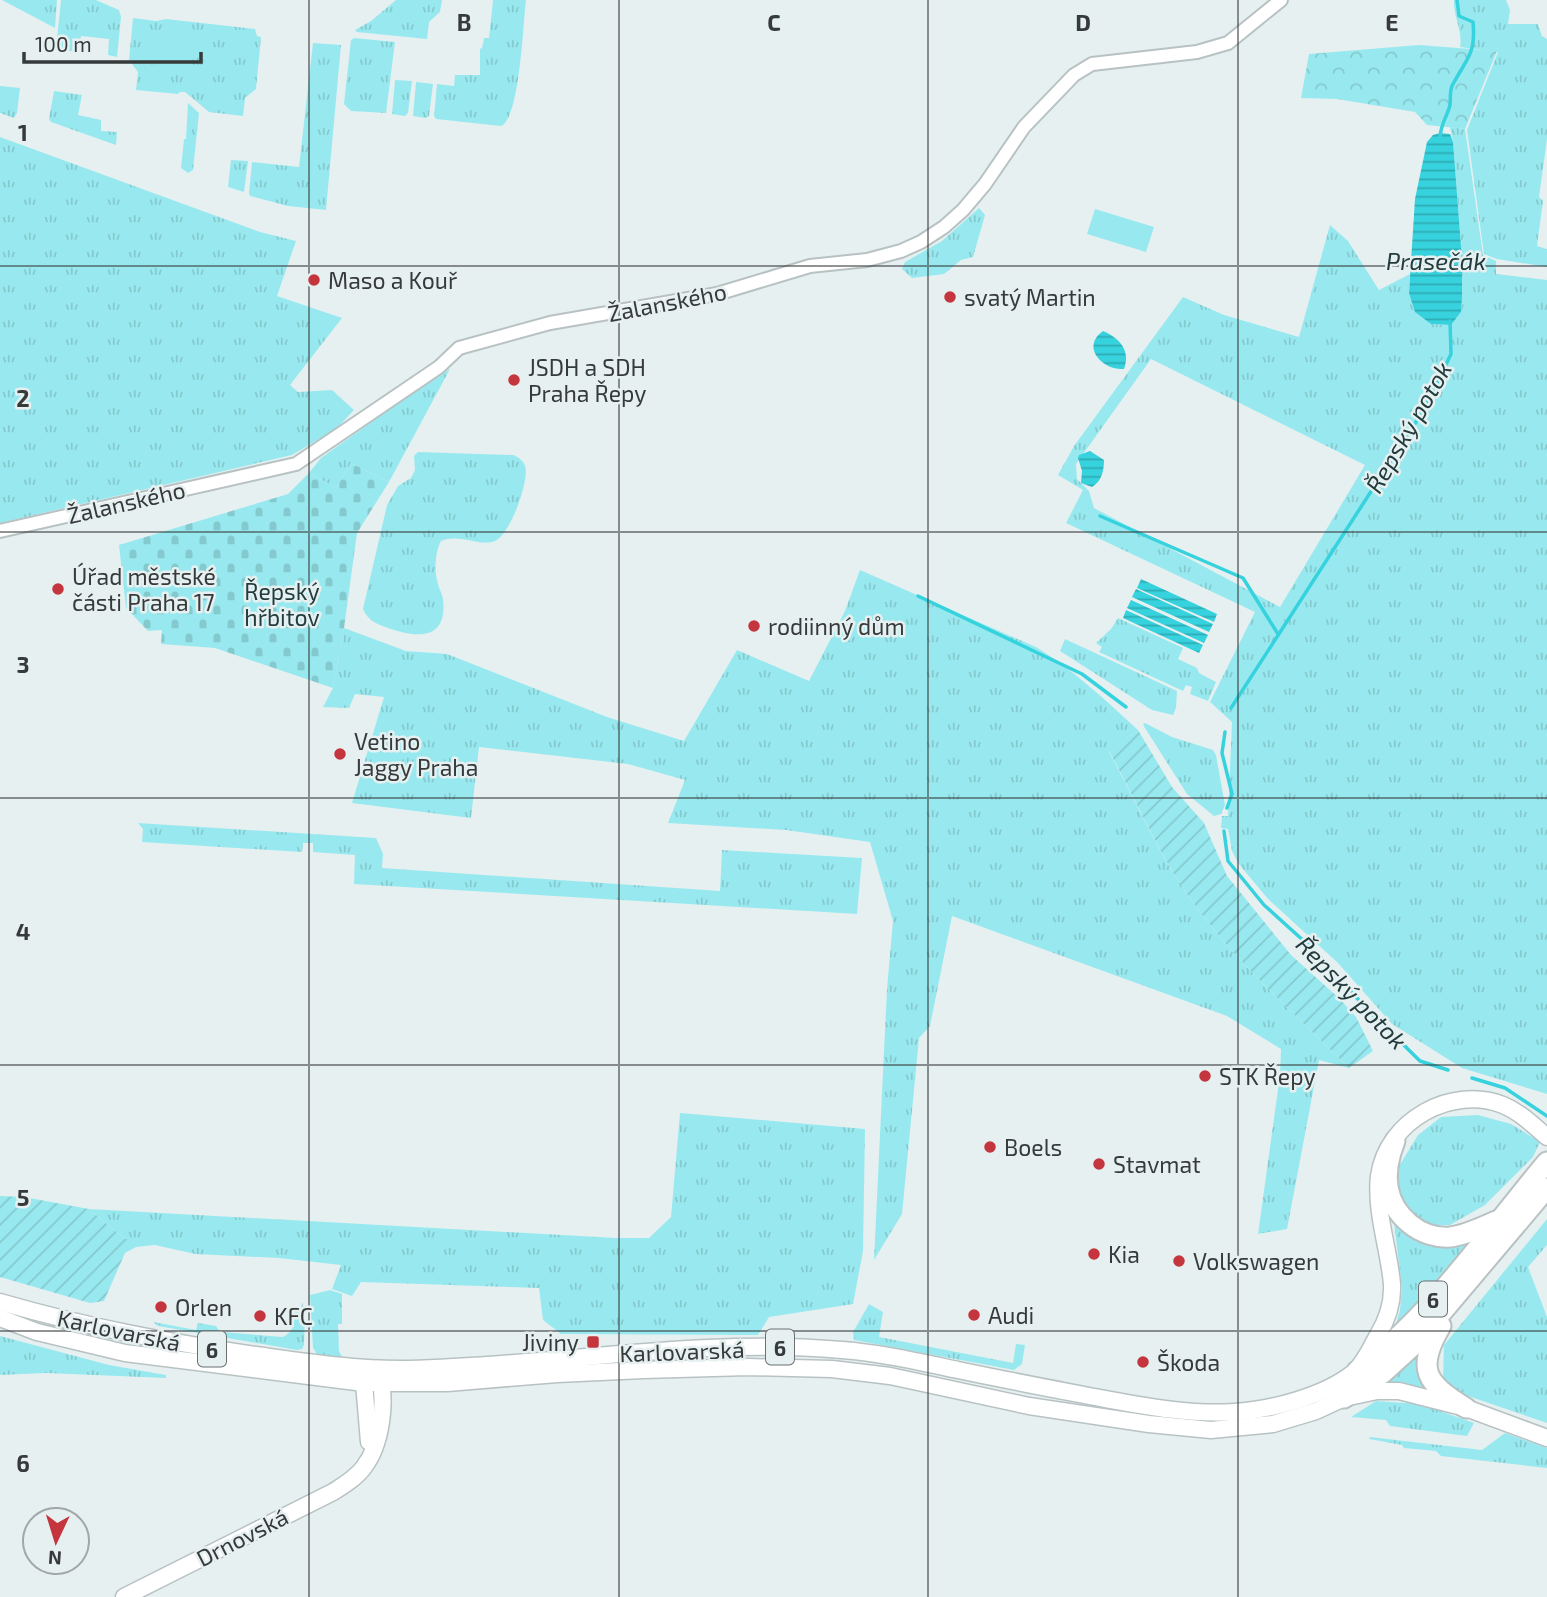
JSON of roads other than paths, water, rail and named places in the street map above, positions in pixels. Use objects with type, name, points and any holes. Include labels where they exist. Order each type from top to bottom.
[{"type":"highway","points":[[1395,1141],[1387,1163],[1388,1190],[1399,1213],[1415,1227],[1428,1234],[1451,1237],[1500,1219]]},
{"type":"highway","name":"6","points":[[1357,1371],[1413,1322],[1546,1164]]},
{"type":"highway","name":"6","points":[[1344,1398],[1395,1363],[1427,1332],[1547,1188]]},
{"type":"highway","points":[[1461,1292],[1430,1347],[1427,1364],[1434,1386],[1466,1408]]},
{"type":"main road","points":[[1357,1371],[1382,1328],[1392,1299],[1379,1185],[1380,1170],[1395,1141],[1411,1122],[1429,1110],[1453,1100],[1469,1099],[1494,1102],[1510,1108],[1547,1137]]},
{"type":"main road","name":"Karlovarská","points":[[0,1302],[82,1325],[177,1344],[316,1363],[373,1368],[452,1367],[700,1348],[811,1348],[885,1355],[1149,1407],[1209,1413],[1246,1411],[1295,1400],[1329,1387],[1357,1371]]},
{"type":"main road","name":"Karlovarská","points":[[0,1318],[37,1332],[125,1353],[364,1383],[447,1383],[598,1371],[748,1367],[832,1369],[890,1376],[1041,1408],[1211,1430],[1252,1428],[1281,1422],[1309,1414],[1344,1398],[1377,1391],[1399,1391],[1466,1408],[1547,1438]]},
{"type":"main road","points":[[359,1474],[369,1445],[364,1383],[366,1374],[373,1368],[379,1374],[381,1384]]},
{"type":"main road","name":"Drnovská","points":[[124,1597],[333,1492],[359,1474],[369,1459],[376,1440],[381,1409],[381,1384]]},
{"type":"street","name":"Žalanského","points":[[0,531],[296,464],[439,367],[459,348],[550,323],[717,294],[810,267],[867,260],[901,251],[921,242],[963,210],[985,184],[1024,127],[1074,75],[1092,64],[1197,52],[1228,43],[1281,0]]},
{"type":"water","name":"Prasečák","points":[[1450,134],[1453,142],[1462,259],[1461,312],[1451,325],[1431,324],[1415,312],[1409,293],[1415,199],[1427,142],[1433,135]]},
{"type":"water","points":[[1103,331],[1114,337],[1125,350],[1124,369],[1109,366],[1097,357],[1094,344],[1096,337]]},
{"type":"water","points":[[1090,451],[1104,460],[1102,475],[1092,487],[1081,483],[1082,471],[1078,458]]},
{"type":"water","points":[[1141,579],[1217,614],[1214,622],[1137,588]]},
{"type":"water","points":[[1136,589],[1213,624],[1209,632],[1132,597]]},
{"type":"water","points":[[1131,600],[1208,635],[1204,643],[1127,608]]},
{"type":"water","points":[[1126,610],[1203,645],[1199,653],[1123,618]]},
{"type":"waterway","name":"Řepský potok","points":[[1440,137],[1450,105],[1452,86],[1472,49],[1473,42],[1473,22],[1459,16],[1457,0]]},
{"type":"waterway","name":"Řepský potok","points":[[1231,708],[1425,408],[1451,354],[1450,321]]},
{"type":"waterway","points":[[1100,516],[1243,578],[1278,634]]},
{"type":"waterway","points":[[918,596],[1082,674],[1126,707]]},
{"type":"waterway","name":"Řepský potok","points":[[1225,732],[1222,753],[1232,794],[1227,808]]},
{"type":"waterway","name":"Řepský potok","points":[[1224,831],[1228,861],[1264,905],[1316,952],[1364,1006],[1420,1061],[1448,1070]]},
{"type":"waterway","name":"Řepský potok","points":[[1472,1078],[1505,1088],[1547,1116]]},
{"type":"place","name":"Maso a Kouř","points":[[314,280]]},
{"type":"place","name":"svatý Martin","points":[[950,297]]},
{"type":"place","name":"JSDH a SDH Praha Řepy","points":[[514,380]]},
{"type":"place","name":"Úřad městské části Praha 17","points":[[58,589]]},
{"type":"place","name":"rodiinný dům","points":[[754,626]]},
{"type":"place","name":"Vetino Jaggy Praha","points":[[340,754]]},
{"type":"place","name":"STK Řepy","points":[[1205,1076]]},
{"type":"place","name":"Boels","points":[[990,1147]]},
{"type":"place","name":"Stavmat","points":[[1099,1164]]},
{"type":"place","name":"Kia","points":[[1094,1254]]},
{"type":"place","name":"Volkswagen","points":[[1179,1261]]},
{"type":"place","name":"Orlen","points":[[161,1307]]},
{"type":"place","name":"Audi","points":[[974,1315]]},
{"type":"place","name":"KFC","points":[[260,1316]]},
{"type":"place","name":"Jiviny","points":[[593,1342]]},
{"type":"place","name":"Škoda","points":[[1143,1362]]},
{"type":"park label","name":"Řepský hřbitov","points":[[282,604]]}]
